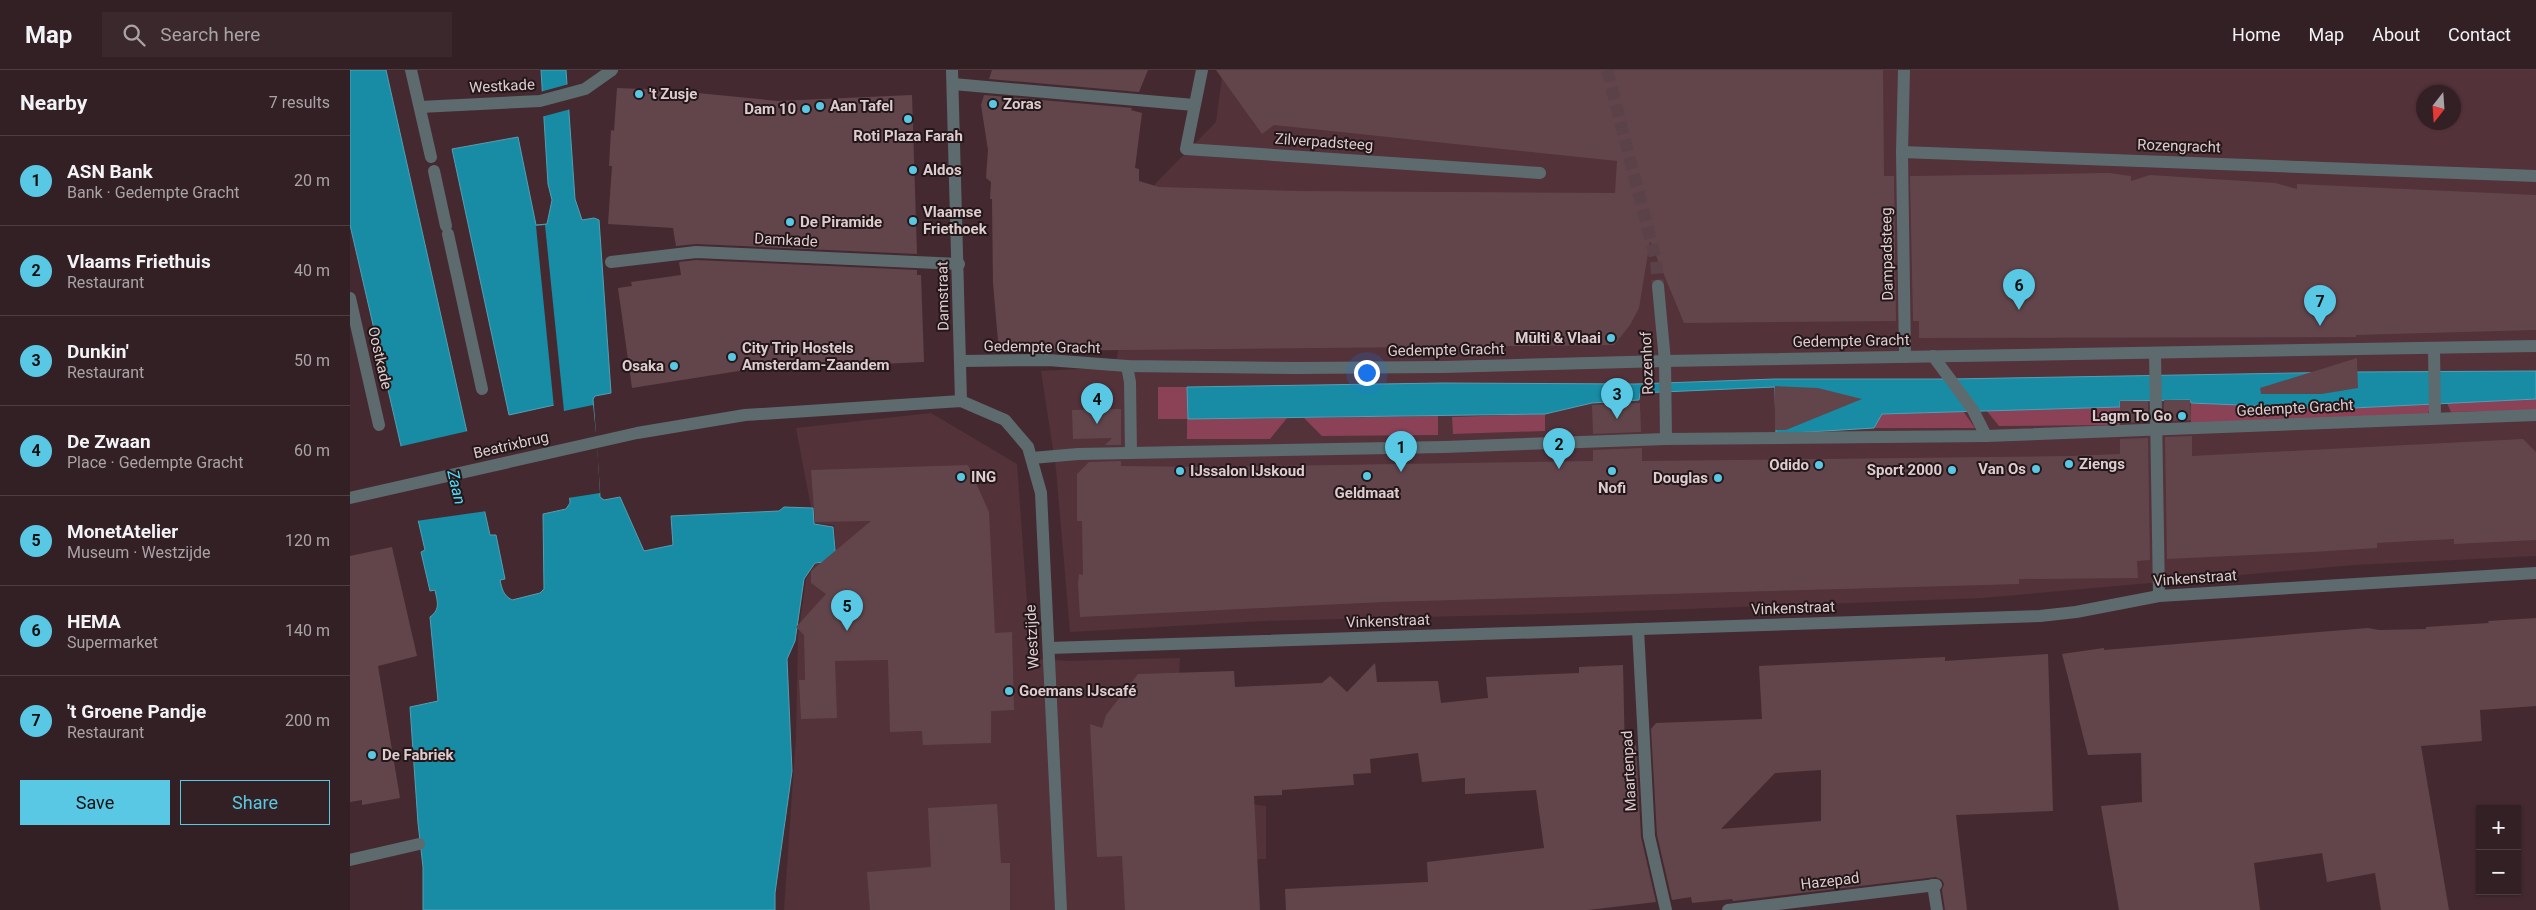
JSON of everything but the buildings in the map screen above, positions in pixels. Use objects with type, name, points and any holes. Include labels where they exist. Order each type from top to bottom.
[{"type":"street","points":[[411,70],[431,157]]},
{"type":"street","name":"Westkade","points":[[420,107],[540,100],[585,89],[612,70]]},
{"type":"street","name":"Damstraat","points":[[952,70],[959,264],[961,401]]},
{"type":"street","name":"Zilverpadsteeg","points":[[1202,70],[1186,149],[1540,173]]},
{"type":"street","points":[[1902,152],[1904,70]]},
{"type":"street","points":[[953,84],[1194,105]]},
{"type":"street","name":"Rozengracht","points":[[1902,152],[2536,176]]},
{"type":"street","name":"Dampadsteeg","points":[[1902,152],[1905,357]]},
{"type":"street","points":[[434,171],[482,389]]},
{"type":"street","name":"Damkade","points":[[611,262],[696,252],[959,264]]},
{"type":"street","name":"Rozenhof","points":[[1658,286],[1665,361],[1664,402],[1666,439]]},
{"type":"street","name":"Oostkade","points":[[350,298],[379,425]]},
{"type":"street","name":"Gedempte Gracht","points":[[961,361],[1048,360],[1127,366],[1423,367],[2536,346]]},
{"type":"street","points":[[2434,348],[2436,418]]},
{"type":"street","points":[[2155,353],[2159,596]]},
{"type":"street","points":[[1933,356],[1972,410],[1986,436]]},
{"type":"street","points":[[1127,366],[1130,382],[1131,453]]},
{"type":"street","name":"Beatrixbrug","points":[[350,498],[597,442],[745,415],[961,401]]},
{"type":"street","name":"Westzijde","points":[[961,401],[1005,420],[1028,447],[1041,493],[1061,910]]},
{"type":"street","name":"Gedempte Gracht","points":[[1032,458],[1131,453],[1444,447],[1666,439],[1986,436],[2536,415]]},
{"type":"street","name":"Vinkenstraat","points":[[1049,648],[2040,616],[2076,612],[2159,596],[2536,573]]},
{"type":"street","name":"Maartenpad","points":[[1638,629],[1649,836],[1666,910]]},
{"type":"street","points":[[350,860],[419,844]]},
{"type":"street","name":"Hazepad","points":[[1728,910],[1935,885],[1937,910]]},
{"type":"shaded area","points":[[1223,70],[2536,70],[2536,556],[2354,565],[1982,598],[1581,613],[1264,621],[1070,632],[1056,469],[1041,371],[1115,367],[1139,245],[1155,184],[1216,122]]},
{"type":"shaded area","points":[[1158,387],[1187,387],[1188,419],[1287,418],[1270,439],[1187,439],[1187,419],[1158,419]]},
{"type":"shaded area","points":[[2536,399],[2536,410],[2451,412],[2447,403]]},
{"type":"shaded area","points":[[2191,403],[2333,409],[2431,404],[2428,414],[2191,425]]},
{"type":"shaded area","points":[[2120,407],[2120,425],[1999,426],[1986,410]]},
{"type":"shaded area","points":[[1963,411],[1975,428],[1874,428],[1882,414]]},
{"type":"shaded area","points":[[931,413],[1017,464],[1031,658],[1068,661],[1180,658],[1175,755],[1228,801],[1266,806],[1266,859],[1197,860],[1194,910],[784,910],[796,737],[798,636],[806,579],[816,564],[837,562],[834,525],[814,523],[796,428]]},
{"type":"shaded area","points":[[1545,414],[1545,431],[1453,434],[1452,417]]},
{"type":"shaded area","points":[[1438,416],[1438,435],[1322,436],[1304,418]]},
{"type":"water","name":"Zaan","points":[[350,70],[386,70],[490,535],[496,535],[505,579],[500,580],[502,589],[507,596],[512,600],[540,593],[544,589],[543,514],[566,509],[570,503],[564,410],[559,404],[509,415],[452,149],[518,137],[536,225],[547,224],[552,200],[548,184],[541,70],[566,70],[575,199],[582,220],[594,218],[599,220],[611,393],[595,396],[593,399],[600,497],[604,500],[620,497],[644,551],[673,545],[671,516],[779,511],[784,507],[813,508],[814,524],[833,527],[836,561],[815,563],[804,579],[795,641],[787,659],[792,771],[775,893],[775,910],[423,910],[423,867],[410,707],[438,701],[430,617],[436,611],[437,601],[435,590],[430,591],[421,552],[425,550],[350,225]]},
{"type":"water","points":[[2536,371],[2536,399],[2333,409],[2191,403],[2190,400],[2120,401],[2120,407],[1882,414],[1874,428],[1776,434],[1775,387],[1640,393],[1639,400],[1592,403],[1545,414],[1188,419],[1187,387],[1443,383],[1635,384],[1775,379],[1950,379]]},
{"type":"pier","points":[[569,84],[571,109],[541,117],[540,92]]},
{"type":"pier","points":[[545,225],[564,411],[593,405],[597,442],[600,493],[568,498],[561,410],[559,407],[554,408],[536,226]]},
{"type":"pier","points":[[468,431],[487,511],[416,521],[398,447]]},
{"type":"tunnel","points":[[1607,70],[1656,261],[1658,286]]},
{"type":"place","name":"'t Zusje","points":[[639,94]]},
{"type":"place","name":"Zoras","points":[[993,104]]},
{"type":"place","name":"Aan Tafel","points":[[820,106]]},
{"type":"place","name":"Dam 10","points":[[806,109]]},
{"type":"place","name":"Roti Plaza Farah","points":[[908,119]]},
{"type":"place","name":"Aldos","points":[[913,170]]},
{"type":"place","name":"Vlaamse Friethoek","points":[[913,221]]},
{"type":"place","name":"De Piramide","points":[[790,222]]},
{"type":"place","name":"HEMA","points":[[2019,310]]},
{"type":"place","name":"'t Groene Pandje","points":[[2320,326]]},
{"type":"place","name":"Mūlti & Vlaai","points":[[1611,338]]},
{"type":"place","name":"City Trip Hostels Amsterdam-Zaandem","points":[[732,357]]},
{"type":"place","name":"Osaka","points":[[674,366]]},
{"type":"place","name":"Lagm To Go","points":[[2182,416]]},
{"type":"place","name":"Dunkin'","points":[[1617,419]]},
{"type":"place","name":"De Zwaan","points":[[1097,424]]},
{"type":"place","name":"Ziengs","points":[[2069,464]]},
{"type":"place","name":"Odido","points":[[1819,465]]},
{"type":"place","name":"Vlaams Friethuis","points":[[1559,469]]},
{"type":"place","name":"Van Os","points":[[2036,469]]},
{"type":"place","name":"Sport 2000","points":[[1952,470]]},
{"type":"place","name":"IJssalon IJskoud","points":[[1180,471]]},
{"type":"place","name":"Nofi","points":[[1612,471]]},
{"type":"place","name":"ASN Bank","points":[[1401,472]]},
{"type":"place","name":"Geldmaat","points":[[1367,476]]},
{"type":"place","name":"ING","points":[[961,477]]},
{"type":"place","name":"Douglas","points":[[1718,478]]},
{"type":"place","name":"MonetAtelier","points":[[847,631]]},
{"type":"place","name":"Goemans IJscafé","points":[[1009,691]]},
{"type":"place","name":"De Fabriek","points":[[372,755]]}]
